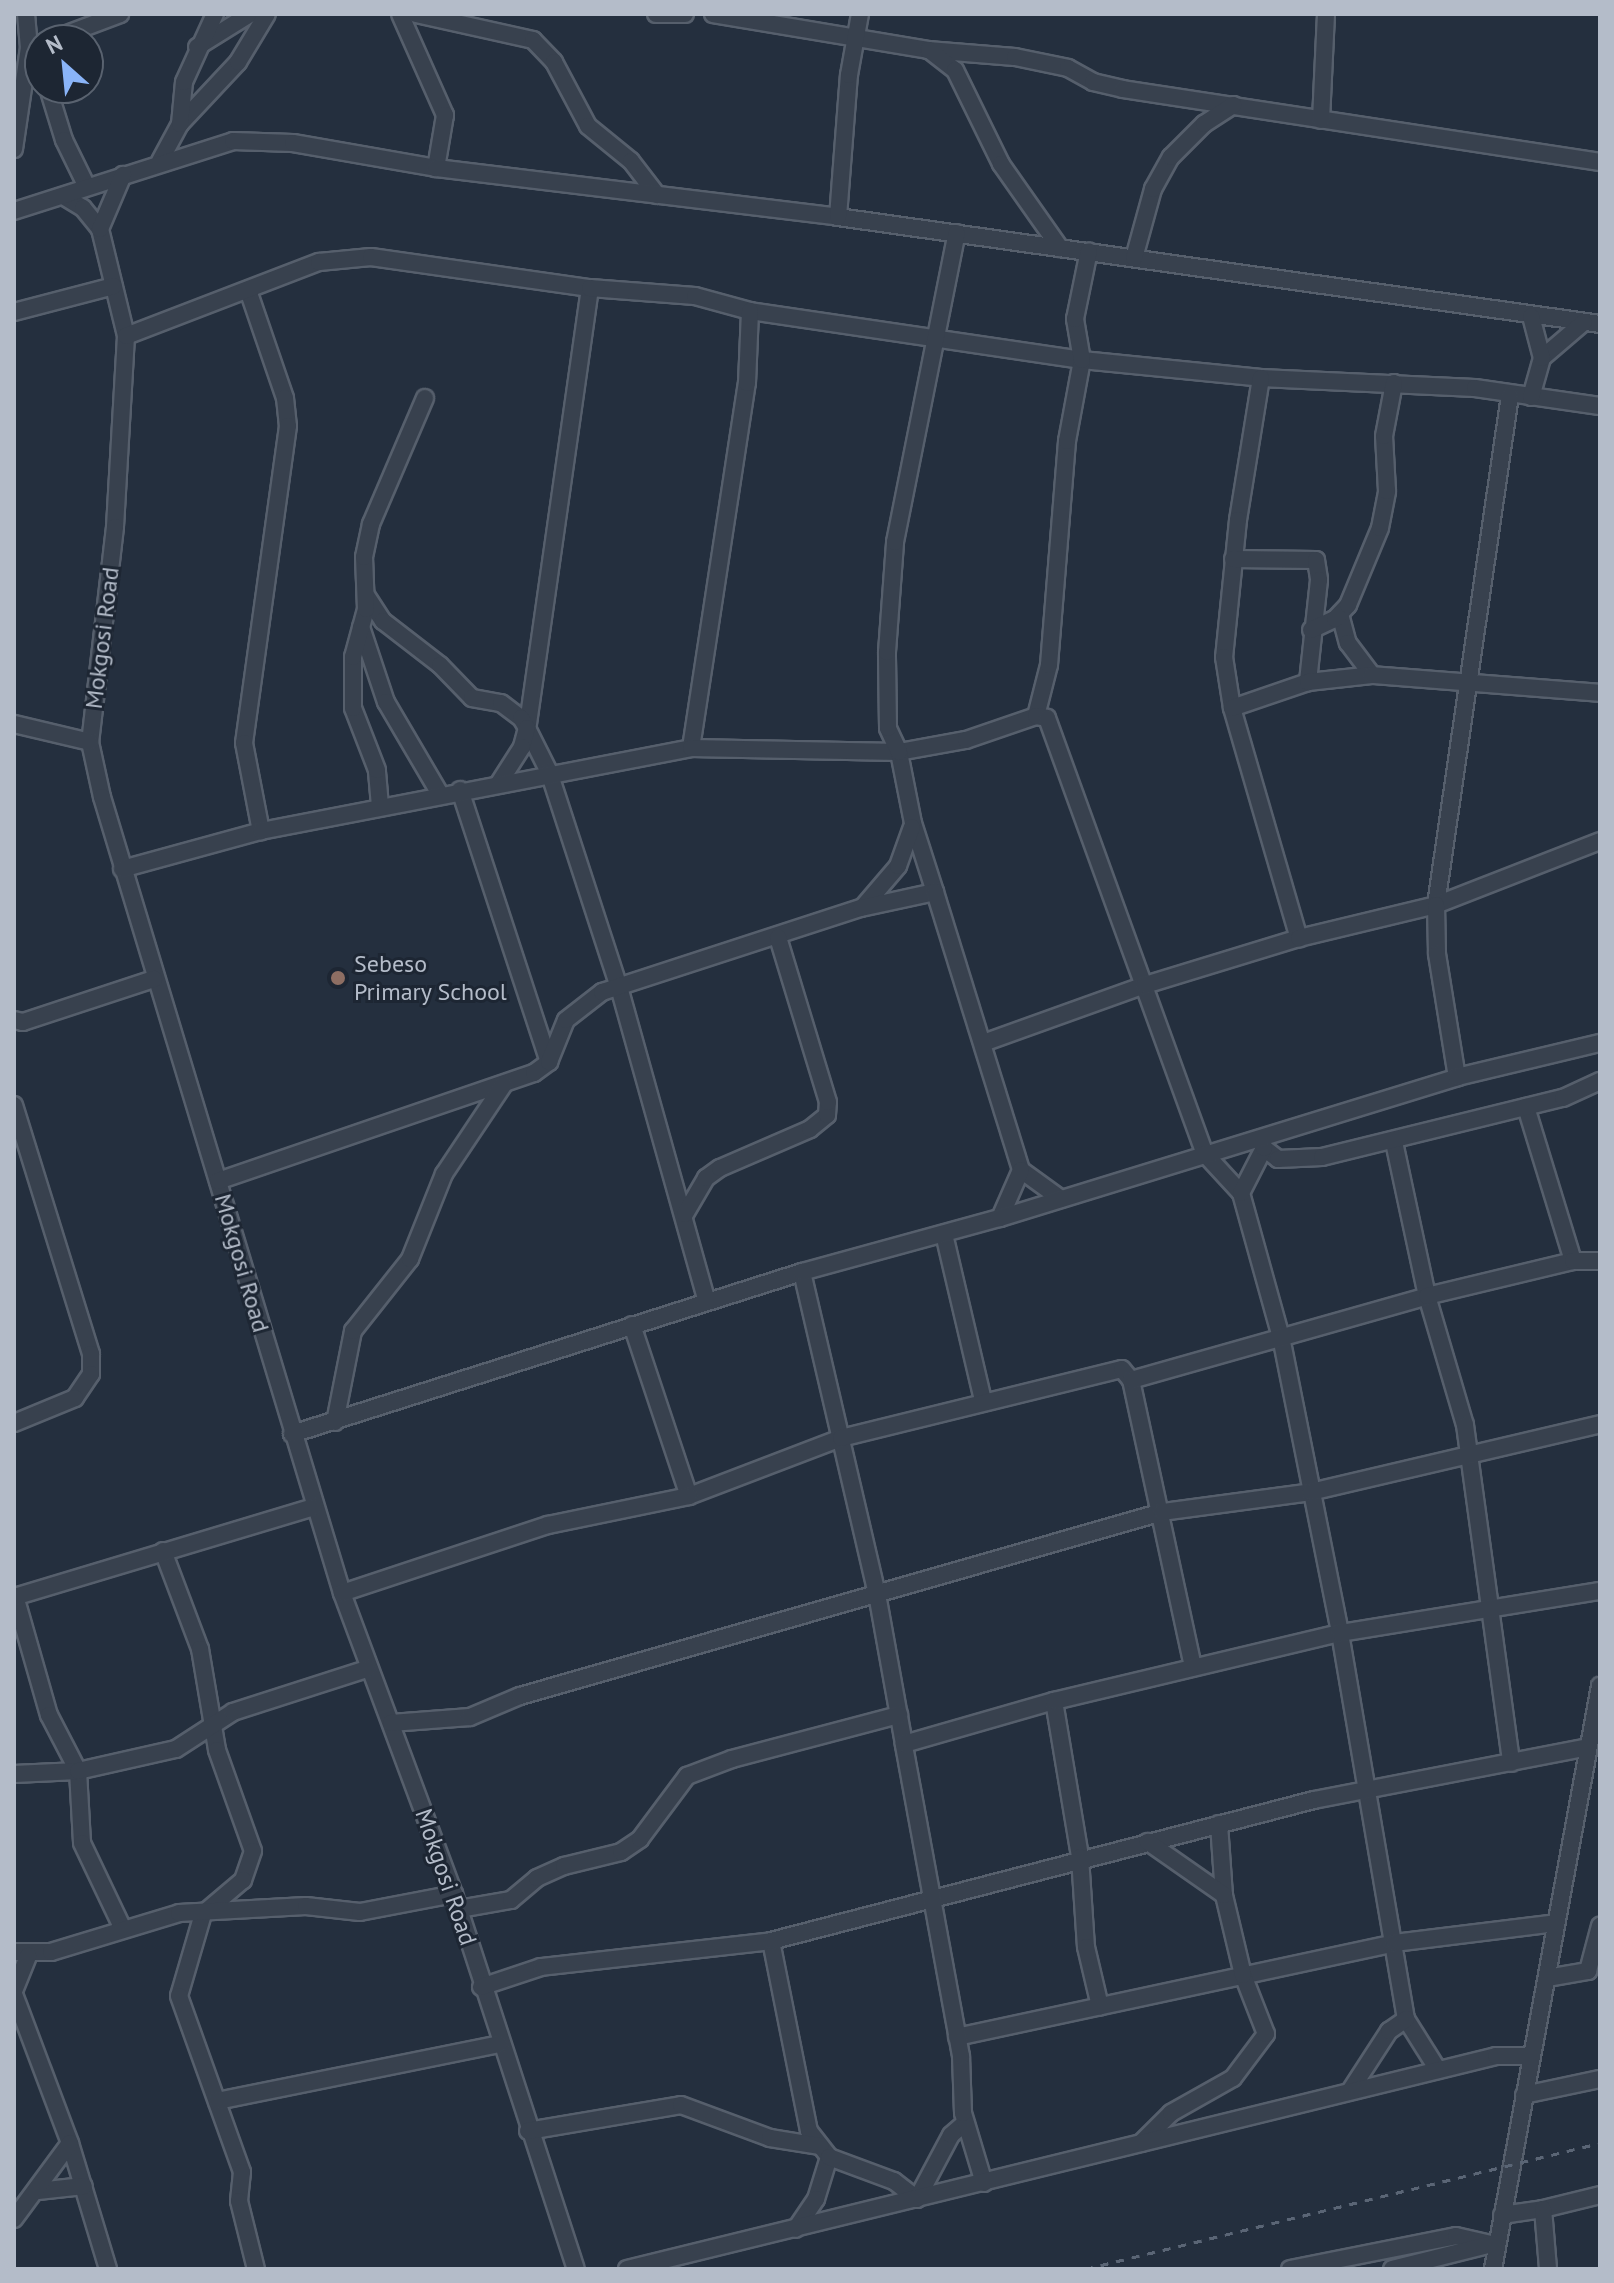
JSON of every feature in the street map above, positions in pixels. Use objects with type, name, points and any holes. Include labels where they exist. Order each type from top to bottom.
[{"type":"street","points":[[93,24],[120,14]]},
{"type":"street","points":[[180,124],[181,95],[197,47],[215,14]]},
{"type":"street","points":[[197,47],[250,14]]},
{"type":"street","points":[[160,161],[180,124],[238,62],[267,14]]},
{"type":"street","points":[[400,14],[445,115],[436,168]]},
{"type":"street","points":[[416,14],[533,40],[554,62],[588,126],[631,161],[657,195]]},
{"type":"street","points":[[656,14],[685,14]]},
{"type":"street","points":[[713,14],[928,50],[1015,57],[1068,68],[1093,82],[1123,89],[1600,162]]},
{"type":"street","points":[[838,217],[849,75],[860,14]]},
{"type":"street","points":[[1321,120],[1326,14]]},
{"type":"street","points":[[928,50],[955,70],[1001,164],[1060,248]]},
{"type":"street","points":[[14,149],[24,78]]},
{"type":"street","points":[[53,104],[64,140],[87,187]]},
{"type":"street","points":[[1134,258],[1153,189],[1171,157],[1204,124],[1233,105]]},
{"type":"street","points":[[14,211],[160,161],[233,141],[293,143],[436,168],[838,217],[1592,323]]},
{"type":"street","points":[[63,196],[83,208],[100,229],[123,175]]},
{"type":"street","points":[[14,197],[44,202]]},
{"type":"street","name":"Mokgosi Road","points":[[100,229],[126,336],[115,527],[90,742],[154,979],[218,1181],[314,1507],[367,1669],[391,1723],[456,1902],[499,2044],[576,2269]]},
{"type":"street","points":[[957,233],[933,338],[895,542],[889,601],[886,718],[899,752],[913,823],[1021,1170],[1061,1199]]},
{"type":"street","points":[[1036,716],[1049,665],[1067,441],[1082,360],[1075,319],[1089,251]]},
{"type":"street","points":[[126,336],[319,262],[371,257],[590,288],[695,296],[750,311],[1082,360],[1261,378],[1394,383],[1600,406]]},
{"type":"street","points":[[14,312],[114,286]]},
{"type":"street","points":[[499,783],[516,762],[527,728],[590,288]]},
{"type":"street","points":[[248,290],[285,398],[288,426],[244,743],[261,831]]},
{"type":"street","points":[[691,748],[747,383],[750,311]]},
{"type":"street","points":[[1531,316],[1542,358],[1531,397]]},
{"type":"street","points":[[1542,358],[1592,323]]},
{"type":"street","points":[[1261,378],[1233,559],[1224,657],[1232,708],[1299,938]]},
{"type":"street","points":[[1311,630],[1340,614],[1380,528],[1387,491],[1384,436],[1394,383]]},
{"type":"street","points":[[1457,1077],[1437,954],[1436,905],[1470,680],[1486,536],[1510,395]]},
{"type":"street","points":[[380,806],[377,770],[353,708],[353,657],[366,595],[364,557],[371,524],[425,398]]},
{"type":"street","points":[[1233,559],[1316,560],[1319,580],[1311,630],[1308,682]]},
{"type":"street","points":[[366,595],[383,621],[472,698],[513,709],[527,728],[549,772],[619,987],[685,1214],[707,1302]]},
{"type":"street","points":[[1340,614],[1348,643],[1372,675]]},
{"type":"street","points":[[361,627],[386,702],[440,794]]},
{"type":"street","points":[[1232,708],[1308,682],[1372,675],[1470,680],[1600,693]]},
{"type":"street","points":[[122,869],[261,831],[549,772],[691,748],[899,752],[966,740],[1036,716],[1047,718],[1205,1154],[1241,1193],[1281,1337],[1369,1789],[1406,2019],[1438,2070]]},
{"type":"street","points":[[14,724],[90,742]]},
{"type":"street","points":[[460,790],[549,1062]]},
{"type":"street","points":[[861,908],[898,866],[913,823]]},
{"type":"street","points":[[983,1043],[1145,985],[1299,938],[1436,905],[1600,841]]},
{"type":"street","points":[[218,1181],[504,1084],[549,1062],[566,1020],[580,1004],[619,987],[861,908],[935,892]]},
{"type":"street","points":[[685,1214],[706,1178],[720,1168],[810,1129],[827,1115],[828,1102],[778,937]]},
{"type":"street","points":[[17,1025],[154,979]]},
{"type":"street","points":[[292,1434],[802,1272],[1000,1218],[1205,1154],[1263,1144],[1457,1077],[1600,1043]]},
{"type":"street","points":[[1263,1144],[1288,1160],[1394,1142],[1526,1107],[1600,1081]]},
{"type":"street","points":[[335,1422],[353,1331],[410,1259],[444,1174],[504,1084]]},
{"type":"street","points":[[14,1105],[91,1354],[91,1374],[75,1398],[14,1423]]},
{"type":"street","points":[[1526,1107],[1573,1261]]},
{"type":"street","points":[[1394,1142],[1427,1296],[1469,1453],[1511,1763]]},
{"type":"street","points":[[1241,1193],[1263,1144]]},
{"type":"street","points":[[1000,1218],[1021,1170]]},
{"type":"street","points":[[944,1234],[983,1400]]},
{"type":"street","points":[[1131,1380],[1427,1296],[1573,1261],[1600,1261]]},
{"type":"street","points":[[802,1272],[877,1594],[957,2037],[965,2123],[984,2183]]},
{"type":"street","points":[[632,1325],[689,1496]]},
{"type":"street","points":[[342,1593],[548,1525],[689,1496],[841,1438],[1110,1368],[1122,1369],[1131,1380],[1162,1512],[1193,1667]]},
{"type":"street","points":[[391,1723],[453,1722],[520,1696],[1162,1512],[1311,1492],[1600,1424]]},
{"type":"street","points":[[122,1927],[82,1843],[78,1771],[49,1715],[14,1596],[314,1507]]},
{"type":"street","points":[[163,1551],[207,1671],[212,1728],[253,1851],[243,1880],[203,1914],[179,1985],[179,2008],[242,2172],[239,2201],[256,2269]]},
{"type":"street","points":[[904,1744],[1054,1701],[1340,1633],[1600,1591]]},
{"type":"street","points":[[14,1774],[78,1771],[176,1749],[233,1712],[367,1669]]},
{"type":"street","points":[[1493,2269],[1494,2243],[1502,2215],[1600,1686]]},
{"type":"street","points":[[1054,1701],[1080,1857],[1086,1947],[1100,2006]]},
{"type":"street","points":[[108,2269],[70,2143],[14,1993],[21,1954],[179,1913],[306,1906],[371,1911],[511,1900],[537,1878],[564,1866],[621,1852],[640,1839],[687,1776],[732,1759],[899,1715]]},
{"type":"street","points":[[481,1987],[541,1967],[771,1941],[1080,1857],[1369,1789],[1588,1747]]},
{"type":"street","points":[[1141,2143],[1171,2113],[1233,2078],[1261,2046],[1266,2034],[1263,2017],[1243,1975],[1224,1895],[1219,1824]]},
{"type":"street","points":[[1148,1842],[1224,1895]]},
{"type":"street","points":[[957,2037],[1394,1943],[1556,1923]]},
{"type":"street","points":[[1547,1978],[1588,1971],[1600,1926]]},
{"type":"street","points":[[771,1941],[809,2131],[824,2151],[816,2199],[796,2229]]},
{"type":"street","points":[[1350,2091],[1389,2031],[1406,2019]]},
{"type":"street","points":[[217,2101],[499,2044]]},
{"type":"street","points":[[627,2269],[1496,2056],[1530,2056]]},
{"type":"street","points":[[1524,2095],[1600,2079]]},
{"type":"street","points":[[528,2131],[681,2105],[770,2138],[824,2151],[894,2181],[917,2199]]},
{"type":"street","points":[[917,2199],[951,2135],[965,2123]]},
{"type":"street","points":[[14,2219],[38,2191],[70,2143]]},
{"type":"street","points":[[38,2191],[84,2186]]},
{"type":"street","points":[[1502,2215],[1600,2195]]},
{"type":"street","points":[[1543,2209],[1548,2269]]},
{"type":"street","points":[[1290,2269],[1456,2236],[1494,2243]]},
{"type":"street","points":[[1392,2269],[1494,2243]]},
{"type":"railway","points":[[1085,2269],[1600,2143]]},
{"type":"place","name":"Sebeso Primary School","points":[[338,978]]}]
